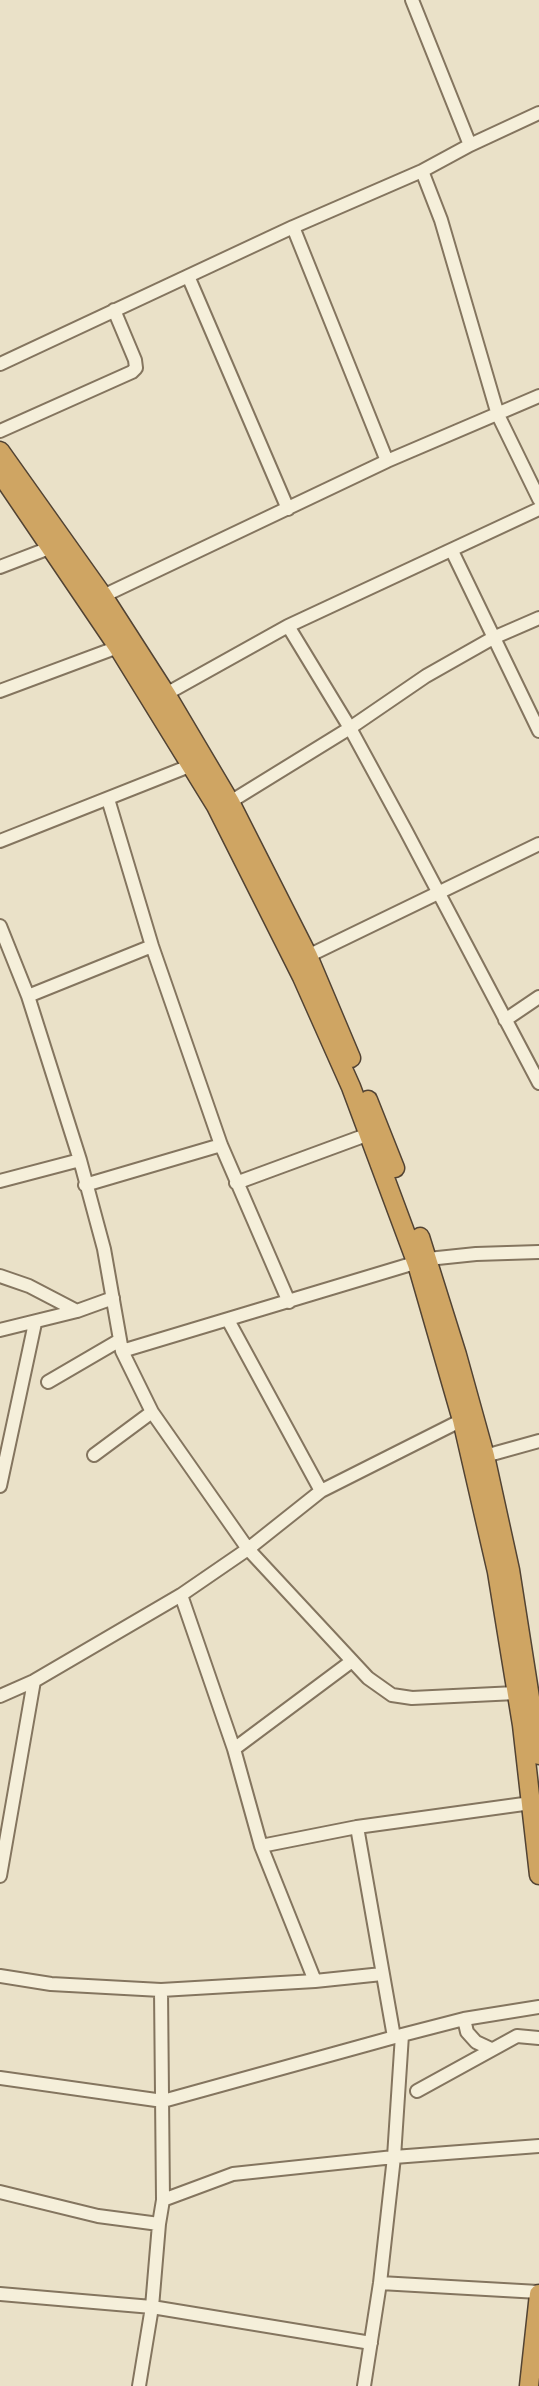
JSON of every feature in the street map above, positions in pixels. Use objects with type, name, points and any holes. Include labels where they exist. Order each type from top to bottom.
[{"type":"highway","points":[[0,451],[103,596],[166,694],[230,802],[308,956],[380,1129],[485,1456],[536,1707],[539,1755]]},
{"type":"highway","points":[[0,473],[52,547],[192,765],[252,874],[351,1087],[423,1261],[497,1572],[522,1725],[539,1875]]},
{"type":"highway","points":[[529,2386],[539,2293]]},
{"type":"street","points":[[412,0],[470,145]]},
{"type":"street","points":[[0,364],[293,227],[422,171],[539,113]]},
{"type":"street","points":[[422,171],[441,220],[498,415],[539,499]]},
{"type":"street","points":[[293,227],[387,461]]},
{"type":"street","points":[[188,276],[288,509]]},
{"type":"street","points":[[0,432],[136,368],[114,310]]},
{"type":"street","points":[[103,596],[387,461],[539,396]]},
{"type":"street","points":[[166,694],[288,625],[539,509]]},
{"type":"street","points":[[0,567],[52,547]]},
{"type":"street","points":[[452,551],[539,731]]},
{"type":"street","points":[[230,802],[350,728],[426,676],[493,638],[539,618]]},
{"type":"street","points":[[288,625],[350,728],[539,1083]]},
{"type":"street","points":[[0,691],[118,648]]},
{"type":"street","points":[[0,841],[192,765]]},
{"type":"street","points":[[108,799],[152,946],[221,1145],[289,1302]]},
{"type":"street","points":[[308,956],[539,844]]},
{"type":"street","points":[[0,926],[5,953],[28,996],[80,1160],[104,1249],[121,1346],[152,1412],[248,1549],[368,1678],[392,1695],[412,1698],[516,1693]]},
{"type":"street","points":[[28,996],[152,946]]},
{"type":"street","points":[[505,1020],[539,997]]},
{"type":"street","points":[[236,1183],[369,1135]]},
{"type":"street","points":[[85,1185],[221,1145]]},
{"type":"street","points":[[0,1181],[80,1160]]},
{"type":"street","points":[[48,1382],[121,1346],[228,1320],[423,1261],[476,1254],[539,1252]]},
{"type":"street","points":[[0,1276],[29,1286],[78,1311]]},
{"type":"street","points":[[0,1330],[78,1311],[113,1298]]},
{"type":"street","points":[[228,1320],[321,1492]]},
{"type":"street","points":[[0,1486],[34,1323]]},
{"type":"street","points":[[94,1455],[152,1412]]},
{"type":"street","points":[[0,1696],[34,1681],[181,1595],[248,1549],[321,1492],[462,1420]]},
{"type":"street","points":[[485,1456],[539,1441]]},
{"type":"street","points":[[181,1595],[234,1749],[261,1846],[314,1981]]},
{"type":"street","points":[[234,1749],[352,1661]]},
{"type":"street","points":[[0,1876],[34,1681]]},
{"type":"street","points":[[261,1846],[357,1827],[531,1803]]},
{"type":"street","points":[[357,1827],[382,1974],[398,2036],[394,2157],[365,2386]]},
{"type":"street","points":[[0,1976],[51,1983],[161,1990],[382,1974]]},
{"type":"street","points":[[139,2386],[152,2308],[163,2200],[161,1990]]},
{"type":"street","points":[[0,2078],[163,2101],[464,2019],[539,2007]]},
{"type":"street","points":[[464,2019],[467,2032],[476,2042],[491,2049]]},
{"type":"street","points":[[416,2091],[517,2036],[539,2038]]},
{"type":"street","points":[[163,2200],[233,2174],[394,2157],[539,2146]]},
{"type":"street","points":[[0,2192],[97,2216],[159,2224]]},
{"type":"street","points":[[380,2283],[539,2293]]},
{"type":"street","points":[[0,2294],[152,2308],[371,2343]]}]
